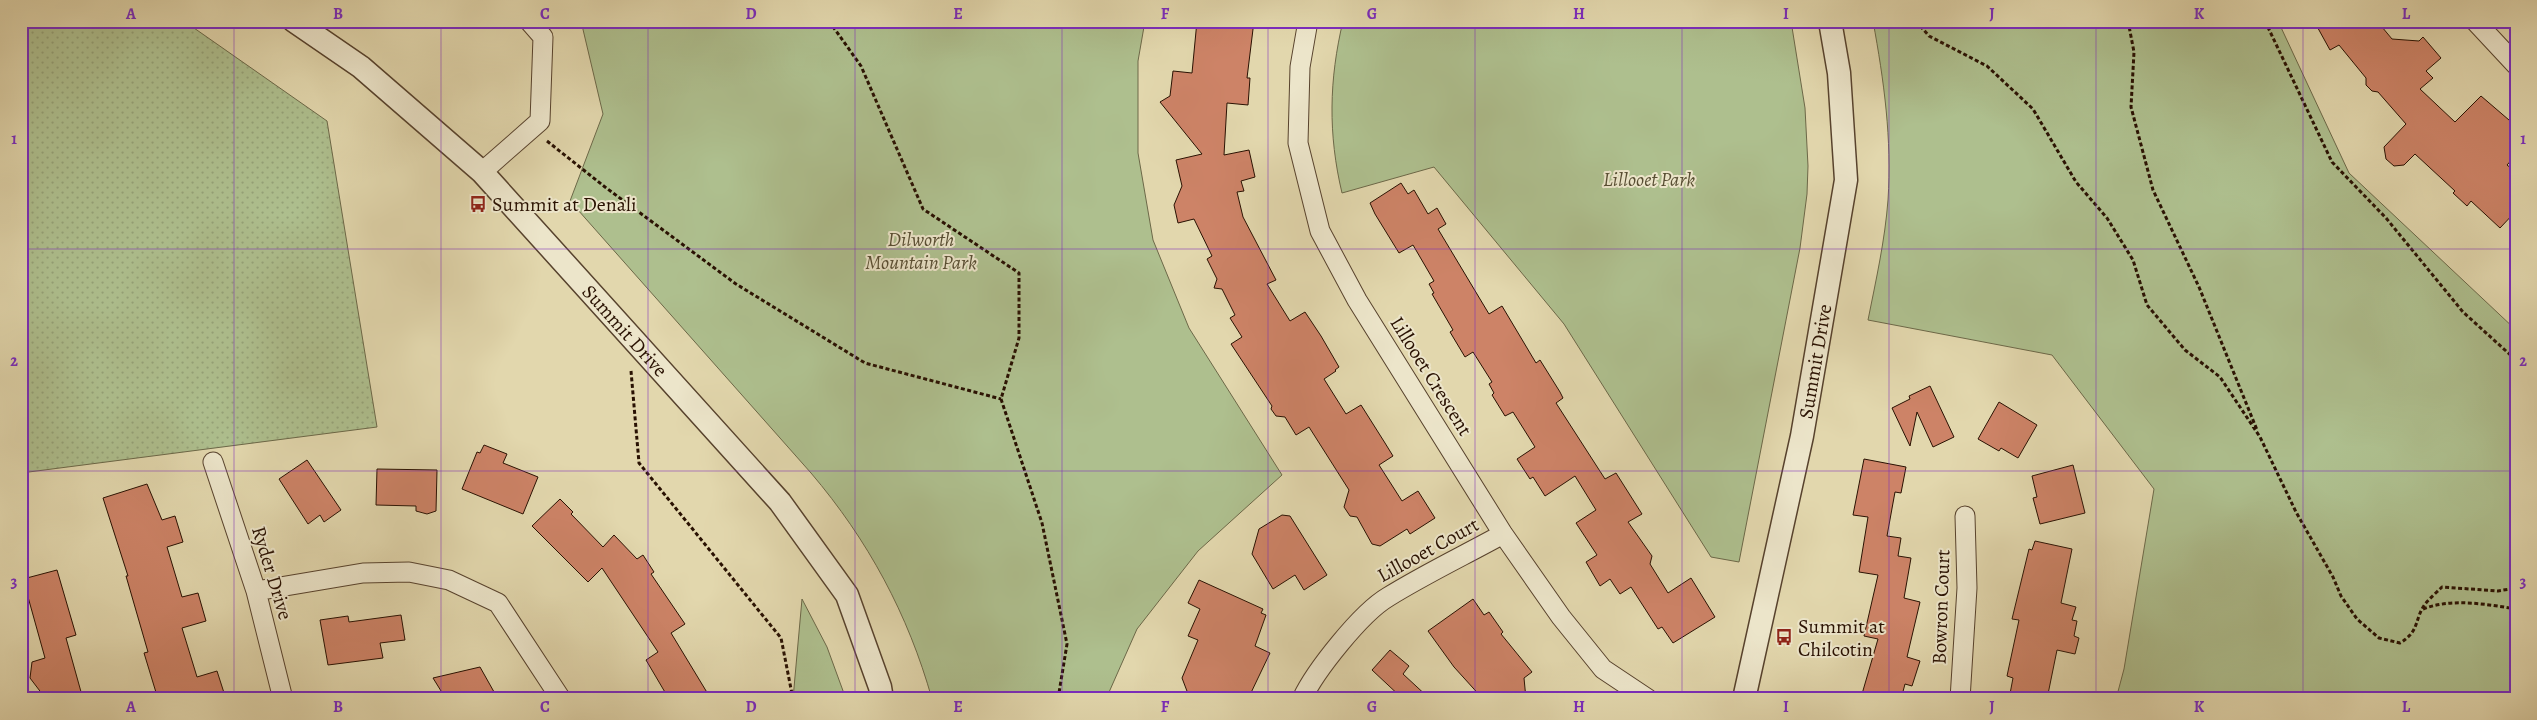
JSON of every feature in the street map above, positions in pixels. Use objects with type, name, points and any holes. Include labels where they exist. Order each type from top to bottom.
[{"type":"street","name":"Summit Drive","points":[[294,21],[361,67],[482,172],[780,502],[846,595],[880,687],[882,699]]},
{"type":"street","points":[[482,172],[540,121],[543,37],[529,21]]},
{"type":"street","name":"Lillooet Crescent","points":[[1308,21],[1300,67],[1298,143],[1320,231],[1357,300],[1503,534],[1562,617],[1603,669],[1648,699]]},
{"type":"street","name":"Summit Drive","points":[[1744,699],[1802,436],[1846,180],[1839,73],[1830,21]]},
{"type":"street","points":[[2475,21],[2516,65]]},
{"type":"street","name":"Ryder Drive","points":[[213,462],[256,591],[283,699]]},
{"type":"street","name":"Bowron Court","points":[[1960,699],[1967,588],[1965,516]]},
{"type":"street","name":"Lillooet Court","points":[[1302,699],[1310,680],[1328,658],[1352,630],[1386,597],[1503,534]]},
{"type":"street","points":[[256,591],[363,573],[409,572],[449,580],[498,603],[561,699]]},
{"type":"path","points":[[829,21],[861,66],[924,209],[1019,273],[1019,338],[1001,399],[1042,523],[1067,644],[1058,699]]},
{"type":"path","points":[[1916,21],[1929,36],[1987,66],[2034,109],[2076,182],[2107,218],[2133,260],[2147,305],[2185,350],[2220,377],[2260,437]]},
{"type":"path","points":[[2128,21],[2134,52],[2130,107],[2153,190],[2199,287],[2260,437],[2296,512],[2342,596],[2357,619],[2379,638],[2400,643],[2410,637],[2416,630],[2423,609],[2442,586],[2498,592],[2516,588]]},
{"type":"path","points":[[2265,21],[2332,162],[2386,218],[2463,312],[2516,360]]},
{"type":"path","points":[[532,128],[605,187],[736,284],[865,363],[1001,399]]},
{"type":"path","points":[[631,370],[639,463],[781,638],[794,699]]},
{"type":"path","points":[[2423,609],[2438,603],[2481,604],[2516,609]]},
{"type":"green space","points":[[21,21],[184,21],[327,121],[377,427],[21,473]]},
{"type":"green space","name":"Dilworth Mountain Park","points":[[581,21],[1145,21],[1138,61],[1138,153],[1153,240],[1189,328],[1282,475],[1198,551],[1137,629],[1106,699],[932,699],[911,637],[884,579],[832,498],[570,201],[603,114]]},
{"type":"green space","name":"Lillooet Park","points":[[1343,21],[1791,21],[1805,108],[1808,166],[1807,194],[1800,248],[1739,562],[1711,557],[1564,324],[1434,167],[1342,193],[1334,150],[1332,107],[1335,64]]},
{"type":"green space","points":[[1873,21],[2278,21],[2349,173],[2516,330],[2516,699],[2116,699],[2124,669],[2154,489],[2052,355],[1868,320],[1885,230],[1889,177],[1886,110]]},
{"type":"green space","points":[[802,599],[827,647],[846,699],[793,699]]},
{"type":"building","points":[[1197,21],[1254,21],[1247,78],[1250,78],[1248,105],[1227,103],[1224,155],[1249,150],[1255,177],[1241,181],[1244,191],[1237,192],[1243,217],[1276,280],[1267,284],[1290,321],[1305,312],[1321,336],[1339,367],[1324,379],[1346,414],[1361,405],[1393,456],[1379,465],[1402,501],[1418,491],[1435,518],[1410,534],[1407,529],[1380,546],[1372,544],[1357,517],[1350,516],[1344,507],[1349,490],[1309,427],[1296,435],[1285,417],[1276,416],[1271,409],[1272,406],[1231,344],[1242,337],[1230,318],[1235,315],[1222,289],[1214,288],[1217,279],[1207,259],[1212,256],[1194,219],[1178,223],[1174,205],[1182,186],[1176,160],[1202,154],[1160,102],[1170,96],[1173,71],[1192,73]]},
{"type":"building","points":[[2314,21],[2377,21],[2392,39],[2419,41],[2423,37],[2441,58],[2426,71],[2433,78],[2420,89],[2455,122],[2481,96],[2516,126],[2516,155],[2507,165],[2516,172],[2516,211],[2500,228],[2471,201],[2467,206],[2453,193],[2455,191],[2415,154],[2404,165],[2394,166],[2386,159],[2384,147],[2406,124],[2378,92],[2372,91],[2366,85],[2366,78],[2339,45],[2330,50]]},
{"type":"building","points":[[1401,183],[1408,194],[1414,190],[1428,214],[1437,208],[1446,224],[1438,229],[1489,314],[1502,306],[1536,363],[1540,360],[1560,392],[1563,398],[1556,403],[1605,479],[1616,473],[1642,514],[1628,522],[1652,556],[1650,564],[1668,593],[1691,578],[1715,617],[1673,643],[1662,627],[1658,629],[1631,587],[1620,594],[1610,579],[1600,586],[1586,562],[1597,555],[1576,523],[1596,510],[1575,476],[1545,496],[1533,477],[1530,479],[1517,459],[1535,447],[1513,412],[1505,416],[1492,395],[1494,393],[1489,384],[1492,382],[1473,352],[1465,357],[1450,332],[1453,330],[1432,294],[1434,293],[1429,284],[1434,281],[1413,245],[1399,253],[1375,214],[1370,203]]},
{"type":"building","points":[[1930,386],[1954,437],[1933,447],[1917,412],[1910,446],[1892,408],[1910,399],[1909,396]]},
{"type":"building","points":[[1999,402],[2037,425],[2018,458],[2001,448],[1999,451],[1978,439]]},
{"type":"building","points":[[484,445],[507,454],[503,463],[538,477],[523,514],[462,489],[477,452],[480,453]]},
{"type":"building","points":[[1864,459],[1906,467],[1901,493],[1895,492],[1887,536],[1901,538],[1898,556],[1911,558],[1904,598],[1920,602],[1907,657],[1920,661],[1912,686],[1905,684],[1901,699],[1878,699],[1862,694],[1878,639],[1864,636],[1878,575],[1859,572],[1868,517],[1853,515]]},
{"type":"building","points":[[307,460],[341,510],[324,522],[320,515],[308,524],[279,479]]},
{"type":"building","points":[[2073,465],[2085,513],[2040,524],[2033,498],[2037,497],[2032,476]]},
{"type":"building","points":[[377,469],[437,470],[436,511],[427,514],[416,511],[416,506],[376,505]]},
{"type":"building","points":[[147,484],[162,520],[175,516],[183,542],[167,547],[182,597],[198,593],[206,621],[182,628],[197,677],[217,671],[226,699],[158,699],[144,653],[148,652],[126,576],[128,576],[103,498]]},
{"type":"building","points":[[560,499],[573,512],[571,514],[603,547],[614,535],[637,559],[643,555],[654,572],[651,574],[685,624],[671,633],[711,699],[669,699],[646,660],[658,652],[602,568],[588,582],[532,526]]},
{"type":"building","points":[[1282,515],[1290,516],[1327,575],[1304,590],[1295,575],[1273,589],[1252,554],[1259,529]]},
{"type":"building","points":[[2035,541],[2072,549],[2061,603],[2076,607],[2072,620],[2077,621],[2074,636],[2079,638],[2075,654],[2057,650],[2047,699],[2009,699],[2013,678],[2007,676],[2019,620],[2012,619],[2029,549],[2032,550]]},
{"type":"building","points":[[57,570],[76,635],[66,638],[83,699],[46,699],[30,678],[32,662],[45,658],[23,579]]},
{"type":"building","points":[[1199,580],[1263,609],[1261,613],[1266,615],[1255,646],[1270,653],[1248,699],[1190,699],[1182,678],[1198,640],[1188,636],[1200,609],[1188,603]]},
{"type":"building","points":[[1473,599],[1484,615],[1489,612],[1503,632],[1501,634],[1532,672],[1524,678],[1526,699],[1483,699],[1454,667],[1428,631]]},
{"type":"building","points":[[401,615],[405,640],[380,643],[383,658],[328,665],[320,620],[348,616],[349,622]]},
{"type":"building","points":[[1390,650],[1409,666],[1403,674],[1430,699],[1403,699],[1372,670]]},
{"type":"building","points":[[480,667],[498,699],[446,699],[433,678]]},
{"type":"place","name":"Summit at Denali","points":[[478,204]]},
{"type":"place","name":"Summit at Chilcotin","points":[[1784,637]]}]
